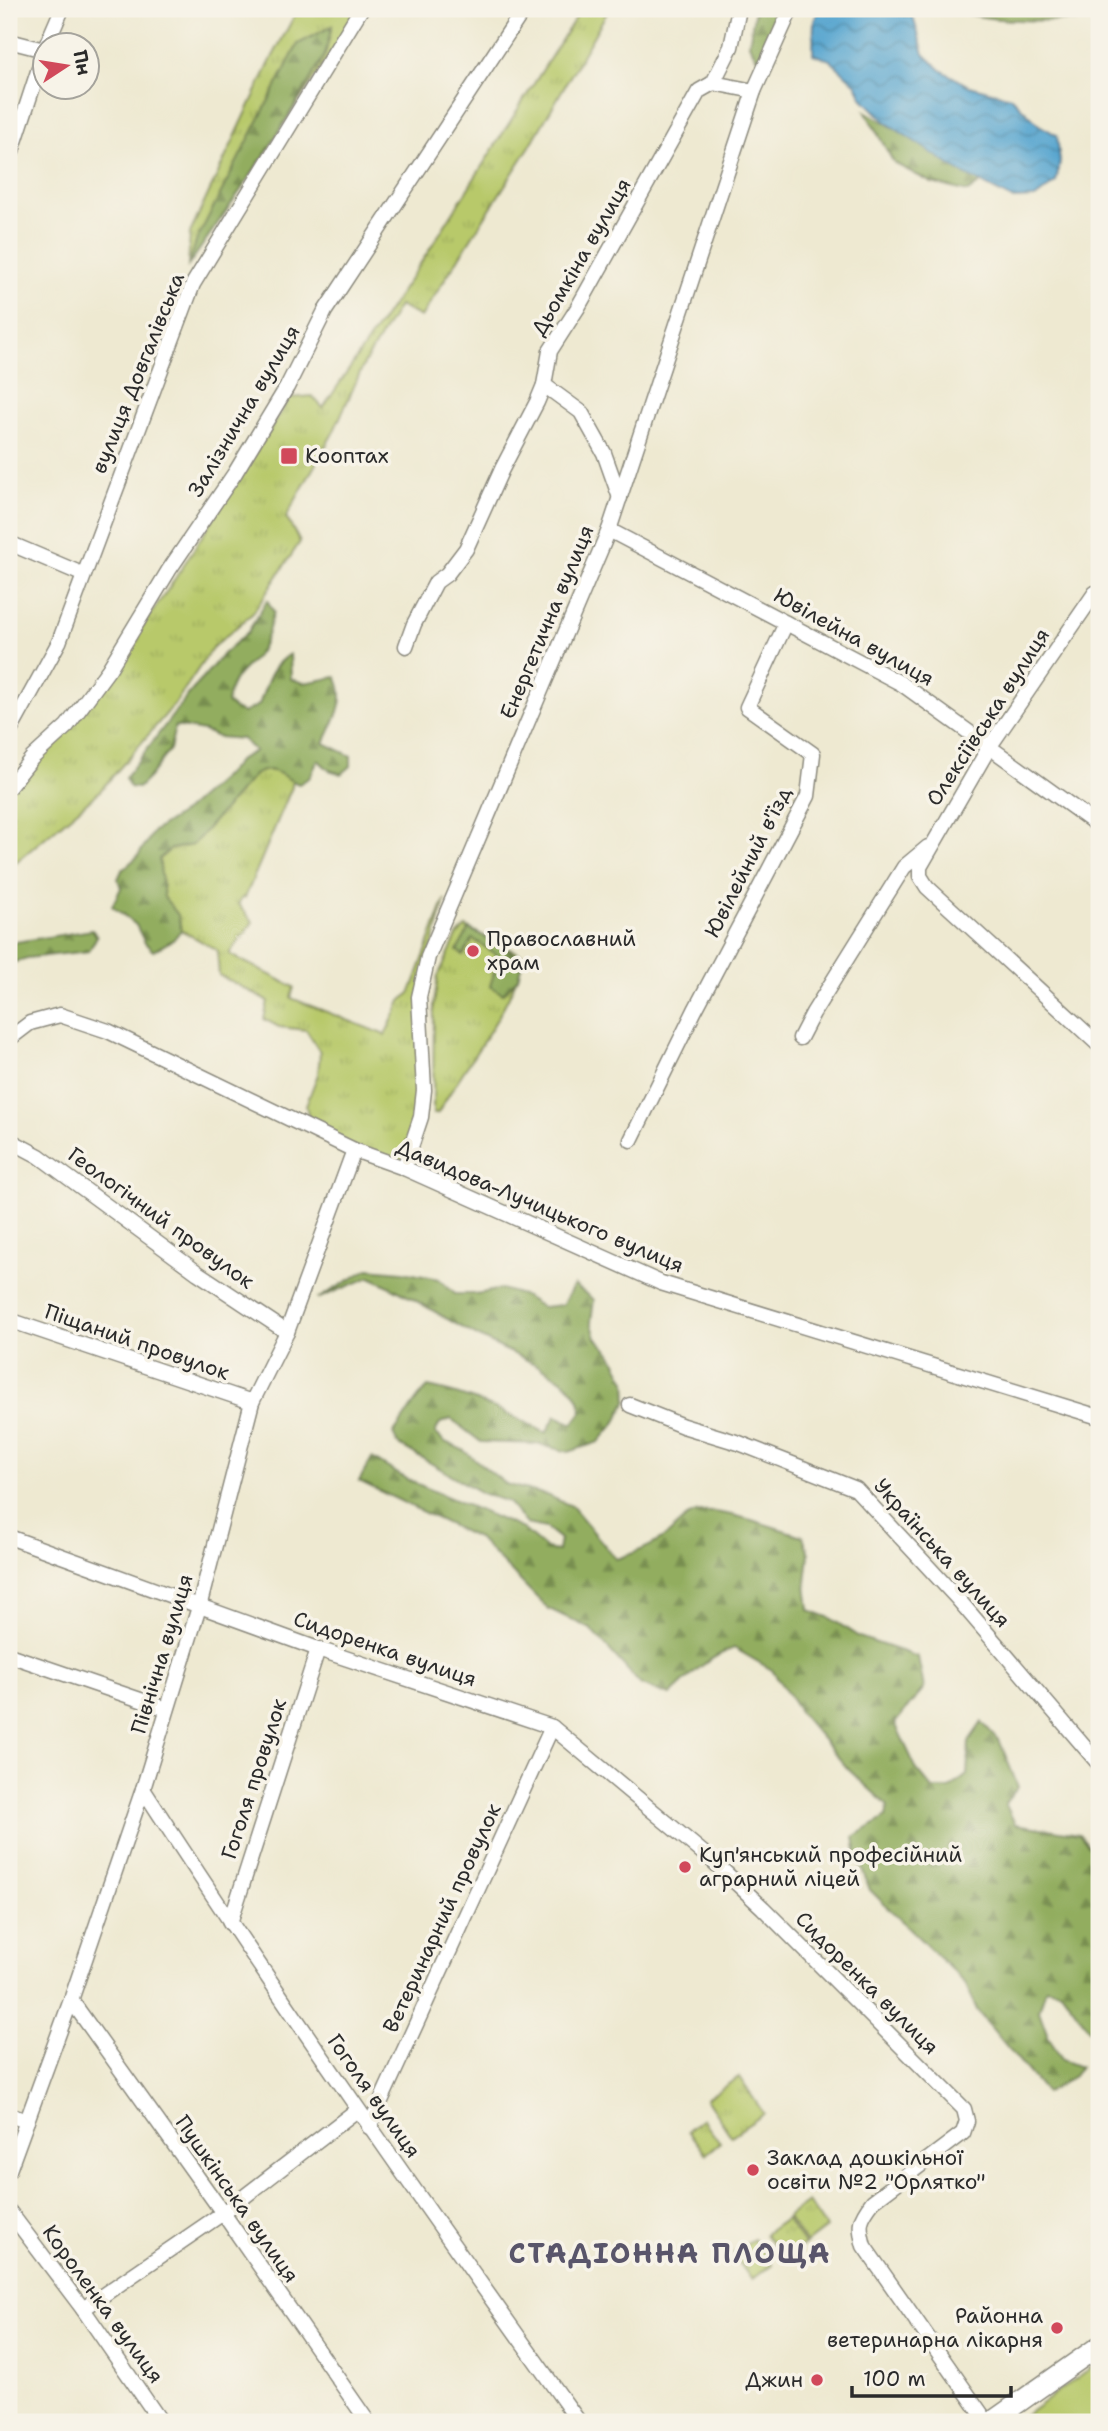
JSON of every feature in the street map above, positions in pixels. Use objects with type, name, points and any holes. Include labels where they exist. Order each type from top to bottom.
[{"type":"main road","points":[[989,2422],[1099,2346]]},
{"type":"street","points":[[52,32],[62,9]]},
{"type":"street","name":"вулиця Довгалівська","points":[[9,733],[59,642],[82,574],[193,284],[361,9]]},
{"type":"street","name":"Залізнична вулиця","points":[[9,787],[32,758],[67,726],[109,669],[169,570],[281,398],[325,311],[524,9]]},
{"type":"street","name":"Дьомкіна вулиця","points":[[406,646],[436,582],[447,574],[466,550],[502,469],[544,386],[550,351],[577,309],[699,91],[713,83],[731,47],[739,9]]},
{"type":"street","name":"Енергетична вулиця","points":[[404,1168],[421,1118],[424,1090],[419,997],[428,957],[609,530],[754,91],[791,9]]},
{"type":"street","points":[[9,41],[32,45]]},
{"type":"street","points":[[713,83],[754,91]]},
{"type":"street","points":[[10,154],[32,87]]},
{"type":"street","points":[[544,386],[581,412],[604,453],[620,498]]},
{"type":"street","name":"Ювілейна вулиця","points":[[609,530],[902,684],[1099,826]]},
{"type":"street","points":[[9,543],[82,574]]},
{"type":"street","name":"Олексіївська вулиця","points":[[1099,597],[1095,593],[990,746],[920,867],[920,876],[927,887],[1099,1045]]},
{"type":"street","name":"Ювілейний в'їзд","points":[[631,1140],[695,1010],[808,796],[813,754],[747,707],[786,623]]},
{"type":"street","points":[[800,1038],[904,867],[934,842]]},
{"type":"street","name":"Давидова-Лучицького вулиця","points":[[9,1039],[30,1023],[60,1015],[108,1031],[354,1150],[404,1168],[661,1283],[1099,1417]]},
{"type":"street","name":"Геологічний провулок","points":[[9,1140],[39,1156],[198,1273],[287,1332]]},
{"type":"street","name":"Північна вулиця","points":[[9,2170],[71,2000],[143,1788],[199,1607],[252,1402],[287,1332],[354,1150]]},
{"type":"street","name":"Піщаний провулок","points":[[9,1320],[252,1402]]},
{"type":"street","name":"Українська вулиця","points":[[630,1405],[683,1426],[739,1443],[856,1489],[957,1598],[1099,1764]]},
{"type":"street","name":"Сидоренка вулиця","points":[[9,1537],[318,1649],[552,1727],[714,1862],[964,2109],[967,2121],[963,2133],[873,2201],[863,2214],[859,2227],[864,2246],[989,2422]]},
{"type":"street","name":"Гоголя провулок","points":[[230,1923],[318,1649]]},
{"type":"street","points":[[9,1656],[167,1709]]},
{"type":"street","name":"Ветеринарний провулок","points":[[369,2127],[552,1727]]},
{"type":"street","name":"Гоголя вулиця","points":[[143,1788],[230,1923],[369,2127],[579,2422]]},
{"type":"street","name":"Пушкінська вулиця","points":[[71,2000],[368,2422]]},
{"type":"street","points":[[83,2309],[223,2213],[358,2110]]},
{"type":"street","points":[[9,2115],[27,2121]]},
{"type":"street","name":"Короленка вулиця","points":[[9,2211],[83,2309],[162,2422]]},
{"type":"green space","points":[[298,9],[361,9],[188,266],[190,233],[272,58]]},
{"type":"green space","points":[[581,9],[609,9],[530,146],[421,317],[399,306],[364,364],[333,433],[286,517],[300,542],[253,613],[213,647],[174,705],[100,791],[9,868],[9,780],[79,717],[169,588],[290,398],[312,396],[323,408],[428,252]]},
{"type":"green space","points":[[755,9],[790,9],[760,63],[749,44]]},
{"type":"green space","points":[[958,9],[1099,9],[1099,68],[1092,61],[1096,21],[1003,19],[969,14]]},
{"type":"green space","points":[[332,26],[325,55],[263,158],[188,266],[197,239],[298,44]]},
{"type":"green space","points":[[865,111],[983,181],[968,192],[932,183],[894,163]]},
{"type":"green space","points":[[267,600],[274,612],[264,644],[231,686],[227,703],[243,713],[259,705],[274,670],[290,654],[291,679],[304,683],[336,677],[340,685],[341,702],[324,743],[351,756],[351,766],[342,774],[329,770],[318,760],[310,777],[299,784],[277,772],[267,770],[254,775],[193,845],[171,849],[159,859],[164,897],[178,915],[181,930],[173,940],[153,951],[145,943],[136,925],[112,906],[121,888],[118,879],[122,870],[137,857],[154,831],[185,811],[240,759],[255,751],[242,739],[218,737],[204,731],[175,726],[170,749],[149,777],[138,788],[130,787],[125,778],[189,694],[223,654],[248,632]]},
{"type":"green space","points":[[264,770],[281,772],[292,781],[292,787],[245,898],[238,904],[253,922],[229,954],[294,987],[291,998],[385,1035],[401,1001],[411,992],[445,899],[419,997],[424,1088],[404,1168],[311,1130],[306,1105],[318,1074],[320,1052],[306,1030],[279,1027],[264,1019],[268,1001],[219,975],[217,950],[181,930],[175,913],[160,892],[159,857],[171,849],[191,844],[254,775]]},
{"type":"green space","points":[[466,927],[524,956],[498,1017],[438,1113],[433,1114],[434,1004],[438,976],[458,934]]},
{"type":"green space","points":[[469,929],[506,947],[522,962],[518,978],[503,994],[490,986],[497,955],[473,939],[463,955],[457,951]]},
{"type":"green space","points":[[92,930],[97,936],[89,951],[27,958],[9,964],[9,943]]},
{"type":"green space","points":[[368,1269],[439,1279],[455,1294],[477,1294],[501,1289],[522,1295],[542,1307],[562,1305],[574,1285],[594,1300],[591,1321],[596,1338],[611,1353],[626,1381],[627,1401],[616,1422],[599,1442],[569,1452],[537,1444],[481,1442],[451,1419],[440,1423],[435,1433],[445,1442],[463,1450],[506,1484],[546,1495],[572,1506],[616,1559],[654,1543],[696,1513],[734,1515],[803,1536],[809,1554],[806,1583],[809,1610],[830,1618],[859,1637],[918,1657],[924,1688],[895,1723],[917,1770],[933,1789],[949,1789],[967,1775],[969,1741],[982,1722],[1000,1742],[1018,1787],[1005,1803],[1015,1824],[1079,1834],[1099,1858],[1099,2043],[1061,1991],[1046,1988],[1039,2011],[1048,2036],[1062,2060],[1080,2067],[1074,2076],[1046,2093],[978,2012],[965,1983],[870,1890],[857,1856],[854,1837],[886,1817],[888,1806],[849,1770],[800,1713],[772,1670],[734,1648],[707,1662],[670,1695],[641,1685],[591,1629],[547,1608],[479,1539],[359,1481],[372,1458],[408,1480],[523,1529],[546,1549],[558,1551],[560,1539],[546,1528],[526,1524],[508,1502],[482,1493],[398,1444],[393,1434],[428,1387],[488,1406],[546,1433],[556,1416],[573,1424],[582,1412],[573,1391],[553,1374],[370,1277],[317,1299]]},
{"type":"green space","points":[[739,2077],[764,2114],[731,2136],[706,2099]]},
{"type":"green space","points":[[702,2119],[720,2143],[706,2154],[688,2131]]},
{"type":"green space","points":[[808,2202],[826,2228],[806,2243],[787,2217]]},
{"type":"green space","points":[[786,2219],[804,2244],[784,2259],[765,2234]]},
{"type":"green space","points":[[754,2239],[772,2264],[752,2280],[733,2254]]},
{"type":"green space","points":[[1099,2362],[1099,2422],[1016,2422]]},
{"type":"water","points":[[819,9],[855,9],[913,17],[924,54],[941,70],[969,86],[1011,97],[1039,125],[1057,135],[1060,162],[1056,182],[1035,198],[1012,199],[962,173],[887,123],[863,99],[856,84],[830,60],[813,54],[814,21]]},
{"type":"place","name":"Кооптах","points":[[289,456]]},
{"type":"place","name":"Православний храм","points":[[473,951]]},
{"type":"place","name":"Куп'янський професійний аграрний ліцей","points":[[685,1867]]},
{"type":"place","name":"Заклад дошкільної освіти №2 \"Орлятко\"","points":[[753,2170]]},
{"type":"place","name":"Районна ветеринарна лікарня","points":[[1057,2328]]},
{"type":"place","name":"Джин","points":[[817,2380]]},
{"type":"district","name":"СТАДІОННА ПЛОЩА","points":[[670,2253]]}]
